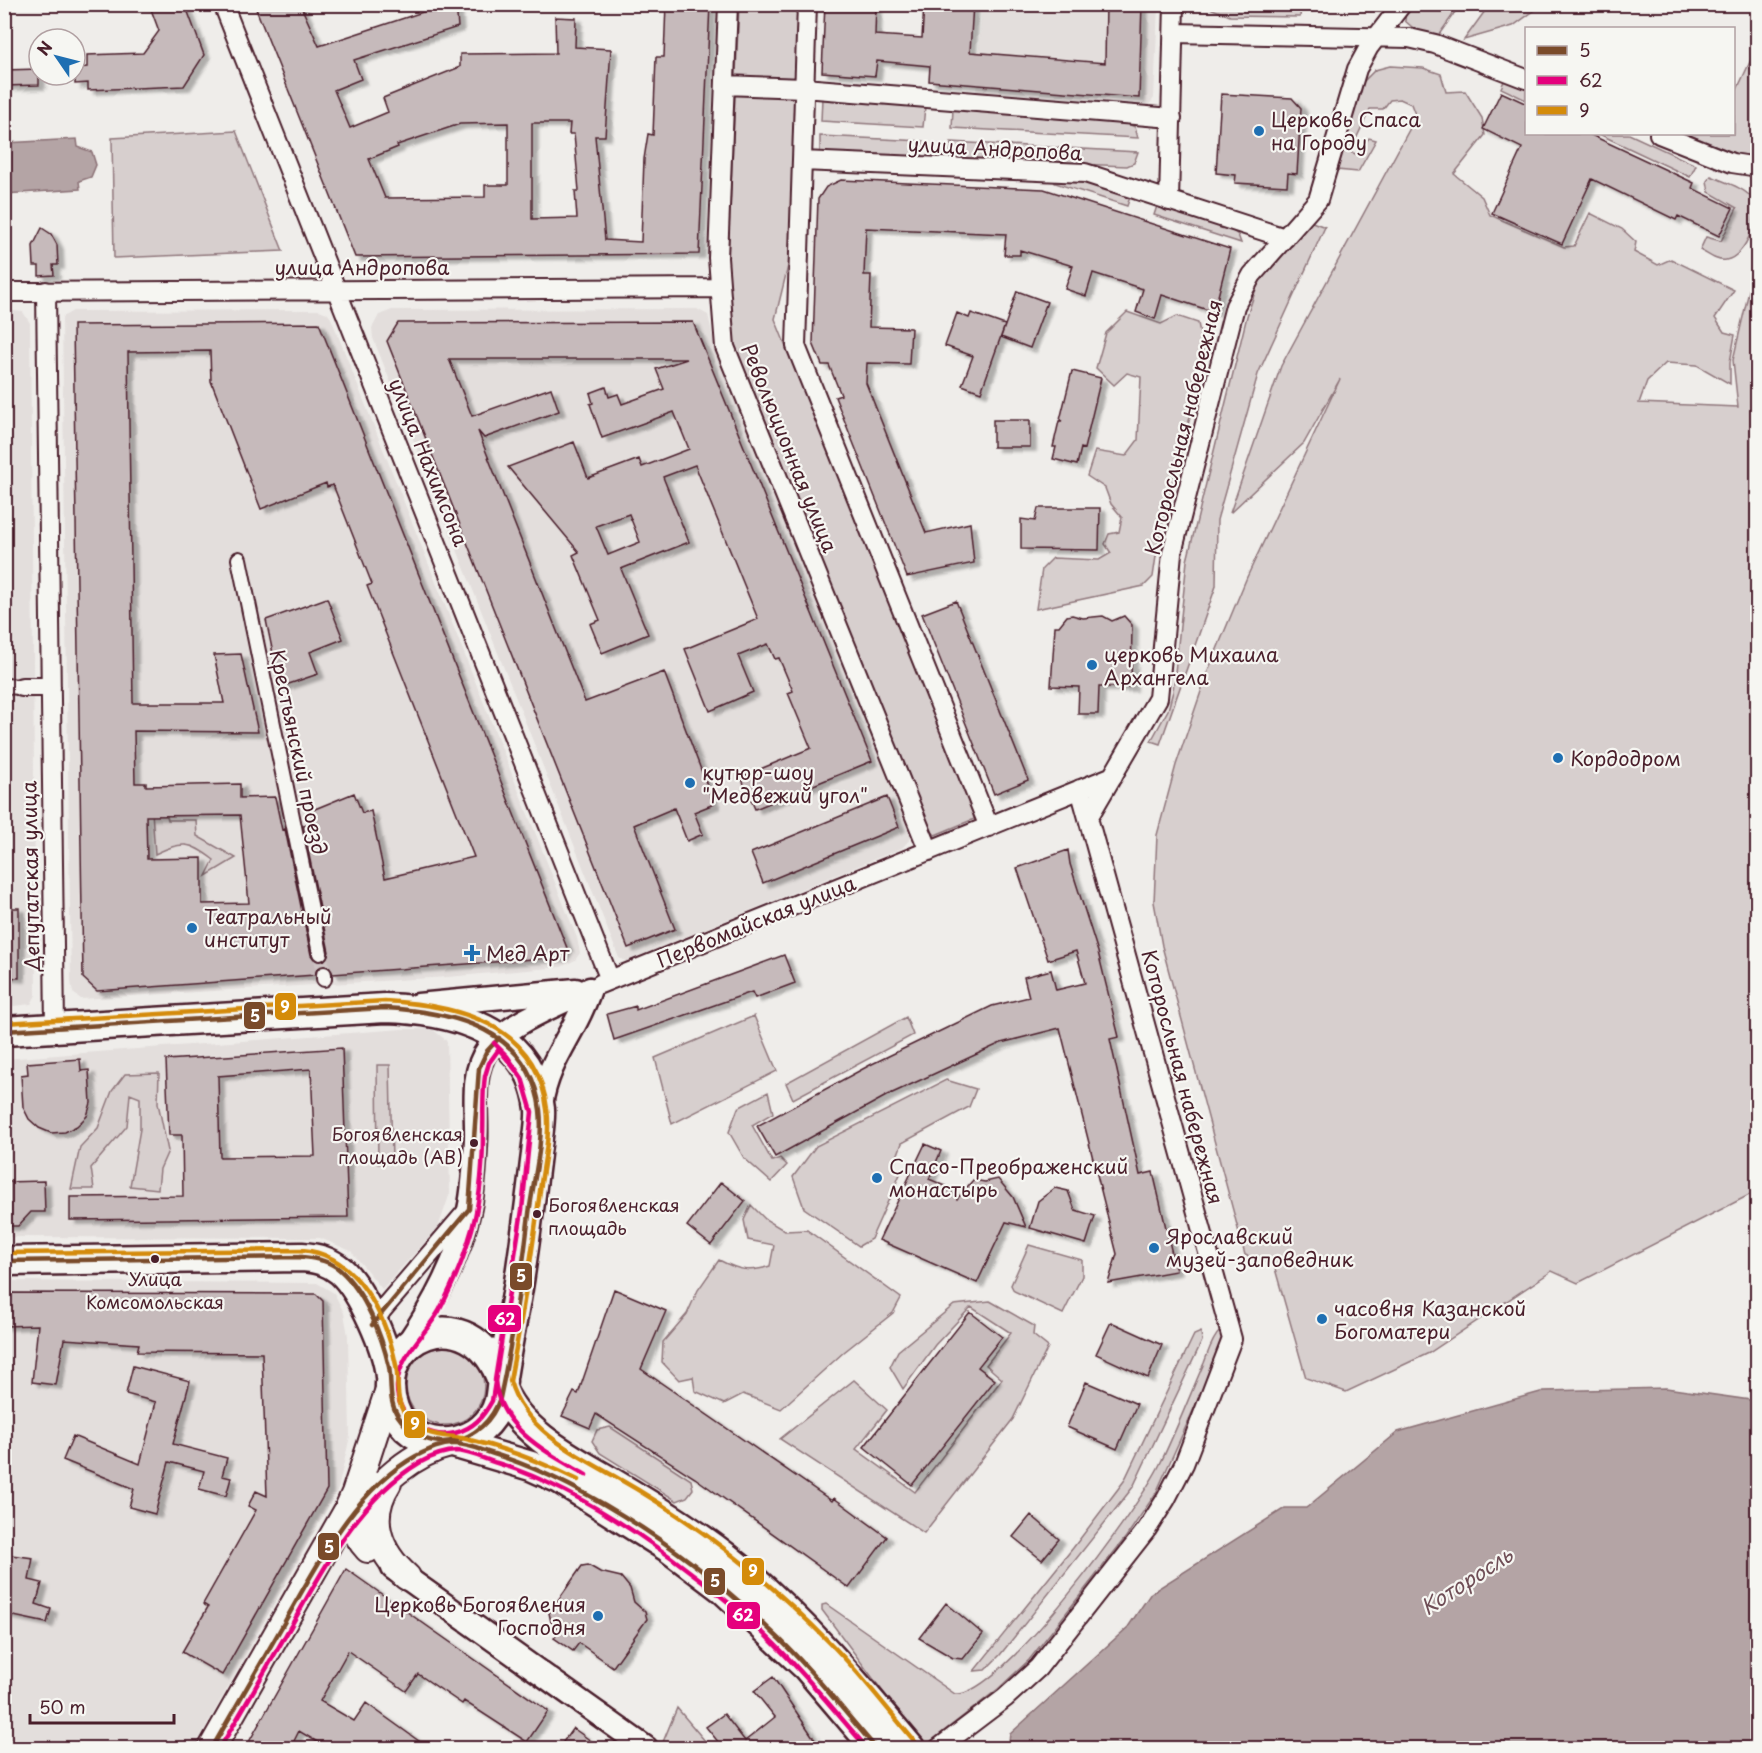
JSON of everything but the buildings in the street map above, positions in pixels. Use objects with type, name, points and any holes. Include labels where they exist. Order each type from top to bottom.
[{"type":"main road","name":"Первомайская улица","points":[[4,1031],[385,1008],[441,1013],[474,1023],[499,1038]]},
{"type":"main road","points":[[344,1521],[404,1465],[435,1448],[474,1434],[484,1426],[498,1406],[529,1211],[540,1111],[530,1075],[513,1051],[499,1038]]},
{"type":"main road","points":[[4,1261],[311,1258],[326,1262],[345,1275],[372,1325],[388,1362],[393,1407],[404,1424],[425,1439],[453,1443],[531,1466],[560,1479],[669,1548],[722,1588],[888,1743]]},
{"type":"main road","points":[[212,1749],[344,1521],[393,1366],[404,1350],[416,1339],[434,1332],[459,1333],[483,1346],[492,1357],[515,1413],[553,1446],[665,1515],[736,1565],[827,1650],[888,1743]]},
{"type":"main road","points":[[404,1465],[381,1494],[376,1525],[385,1554],[407,1577]]},
{"type":"main road","points":[[344,1521],[368,1549]]},
{"type":"street","name":"улица Нахимсона","points":[[223,4],[610,980]]},
{"type":"street","name":"Революционная улица","points":[[728,4],[718,258],[726,353],[929,851]]},
{"type":"street","points":[[807,4],[796,346],[989,827]]},
{"type":"street","points":[[1169,201],[1174,4]]},
{"type":"street","name":"Которосльная набережная","points":[[1088,818],[1158,699],[1172,553],[1234,306],[1252,275],[1314,206],[1321,194],[1357,69],[1376,37],[1402,4]]},
{"type":"street","points":[[1174,33],[1409,38],[1435,44],[1525,78]]},
{"type":"street","points":[[725,85],[804,88],[1172,118]]},
{"type":"street","points":[[1662,135],[1732,163],[1758,167]]},
{"type":"street","name":"улица Андропова","points":[[802,161],[1085,173],[1285,238]]},
{"type":"street","name":"улица Андропова","points":[[4,292],[720,288]]},
{"type":"street","name":"Депутатская улица","points":[[46,291],[55,1028]]},
{"type":"street","name":"Крестьянский проезд","points":[[239,559],[320,953]]},
{"type":"street","points":[[13,686],[51,687]]},
{"type":"street","name":"Первомайская улица","points":[[385,1008],[590,989],[1113,776]]},
{"type":"street","name":"Которосльная набережная","points":[[939,1749],[1005,1698],[1038,1668],[1147,1529],[1184,1464],[1232,1339],[1080,789]]},
{"type":"street","name":"улица Нахимсона","points":[[590,989],[594,971],[593,936]]},
{"type":"street","points":[[404,1350],[427,1315],[446,1279],[461,1242],[469,1209],[478,1068],[487,1051],[499,1038],[538,1014],[590,989]]},
{"type":"street","points":[[540,1111],[550,1069],[579,1018],[590,989]]},
{"type":"street","points":[[372,1325],[382,1310],[469,1209]]},
{"type":"street","points":[[368,1549],[646,1749]]},
{"type":"shaded area","points":[[1490,4],[1542,5],[1513,26],[1464,40]]},
{"type":"shaded area","points":[[739,5],[799,5],[790,258],[775,319],[972,810],[974,819],[935,835],[929,828],[730,349],[728,256]]},
{"type":"shaded area","points":[[982,5],[1158,5],[1154,98],[1148,106],[1142,107],[976,93]]},
{"type":"shaded area","points":[[1202,5],[1301,5],[1300,17],[1230,16]]},
{"type":"shaded area","points":[[1411,5],[1460,5],[1438,36],[1418,32],[1405,21],[1406,9]]},
{"type":"shaded area","points":[[1757,47],[1757,156],[1737,154],[1690,135],[1735,135],[1735,94]]},
{"type":"shaded area","points":[[1390,66],[1423,68],[1441,74],[1446,92],[1465,91],[1482,118],[1485,135],[1454,174],[1482,197],[1490,215],[1564,247],[1574,246],[1590,213],[1622,229],[1636,242],[1634,252],[1658,265],[1671,259],[1734,290],[1715,318],[1724,332],[1735,335],[1730,362],[1730,384],[1697,365],[1666,363],[1647,381],[1639,403],[1738,407],[1733,360],[1757,256],[1757,1191],[1578,1283],[1552,1271],[1429,1353],[1346,1392],[1306,1378],[1274,1265],[1245,1255],[1162,946],[1154,902],[1157,835],[1176,765],[1208,671],[1247,577],[1340,379],[1304,443],[1230,513],[1281,366],[1416,117],[1411,104],[1400,99],[1390,100],[1383,109],[1370,109],[1350,152],[1356,154],[1369,138],[1376,140],[1358,172],[1337,170],[1363,82],[1375,70]]},
{"type":"shaded area","points":[[1505,79],[1525,88],[1525,100],[1501,88]]},
{"type":"shaded area","points":[[822,98],[925,107],[923,127],[821,121]]},
{"type":"shaded area","points":[[953,109],[1126,123],[1135,127],[1138,138],[952,128]]},
{"type":"shaded area","points":[[236,131],[283,251],[114,258],[112,138]]},
{"type":"shaded area","points":[[1601,135],[1631,135],[1696,165],[1690,177]]},
{"type":"shaded area","points":[[820,136],[923,141],[922,158],[820,153]]},
{"type":"shaded area","points":[[951,142],[1138,152],[1134,163],[1127,166],[950,159]]},
{"type":"shaded area","points":[[1711,176],[1744,191],[1752,198],[1755,205],[1753,224],[1746,243],[1733,257],[1726,260],[1716,259],[1700,250],[1706,237],[1721,241],[1737,208],[1709,192],[1707,181]]},
{"type":"shaded area","points":[[1054,181],[1084,182],[1130,197],[1127,206]]},
{"type":"shaded area","points":[[1157,206],[1231,230],[1238,235],[1241,243],[1154,215]]},
{"type":"shaded area","points":[[1307,220],[1325,227],[1258,374],[1217,520],[1216,586],[1160,744],[1151,741],[1168,710],[1173,691],[1187,561],[1247,316],[1262,271]]},
{"type":"shaded area","points":[[697,309],[708,315],[717,354],[912,837],[902,848],[626,961],[619,958],[373,338],[372,328],[379,315],[392,310]]},
{"type":"shaded area","points":[[4,310],[23,312],[30,323],[36,995],[31,1004],[5,1007]]},
{"type":"shaded area","points":[[319,310],[327,313],[331,318],[577,938],[580,953],[575,960],[561,967],[447,977],[81,999],[73,993],[71,982],[62,317],[73,311]]},
{"type":"shaded area","points":[[1127,312],[1161,324],[1177,316],[1198,323],[1205,358],[1158,543],[1153,577],[1144,586],[1036,609],[1042,569],[1053,558],[1099,560],[1111,553],[1105,544],[1109,534],[1119,532],[1122,517],[1111,504],[1105,488],[1087,476],[1095,451],[1126,456],[1138,440],[1141,377],[1127,373],[1114,385],[1096,368],[1106,333]]},
{"type":"shaded area","points":[[164,804],[168,820],[196,820],[197,836],[236,858],[206,876],[214,860],[192,846],[179,845],[155,854],[152,812]]},
{"type":"shaded area","points":[[754,1016],[777,1071],[672,1124],[655,1058]]},
{"type":"shaded area","points":[[906,1017],[913,1035],[793,1099],[786,1083]]},
{"type":"shaded area","points":[[402,1029],[432,1029],[447,1041],[450,1193],[438,1228],[382,1289],[351,1251],[320,1238],[5,1237],[4,1059]]},
{"type":"shaded area","points":[[377,1065],[390,1065],[392,1163],[378,1164]]},
{"type":"shaded area","points":[[159,1073],[158,1103],[168,1151],[160,1169],[158,1189],[130,1186],[140,1129],[140,1098],[130,1094],[127,1126],[91,1168],[94,1189],[71,1189],[80,1147],[98,1128],[112,1091],[125,1074]]},
{"type":"shaded area","points":[[946,1080],[976,1089],[969,1107],[902,1143],[893,1168],[901,1172],[871,1239],[859,1246],[804,1208],[793,1177],[816,1146]]},
{"type":"shaded area","points":[[768,1092],[773,1113],[752,1125],[772,1161],[780,1158],[787,1165],[771,1182],[744,1158],[729,1132],[738,1108]]},
{"type":"shaded area","points":[[751,1205],[765,1219],[785,1231],[807,1230],[901,1298],[893,1313],[844,1352],[781,1409],[743,1394],[724,1404],[695,1391],[693,1377],[679,1380],[662,1362],[663,1342],[687,1314],[698,1290],[719,1260],[744,1269],[770,1266],[774,1245],[748,1240],[744,1220]]},
{"type":"shaded area","points":[[1029,1245],[1082,1260],[1082,1276],[1063,1314],[1014,1291],[1011,1285]]},
{"type":"shaded area","points":[[4,1281],[317,1283],[334,1293],[344,1313],[348,1336],[350,1436],[338,1489],[194,1748],[5,1748]]},
{"type":"shaded area","points":[[990,1301],[1034,1326],[1033,1335],[1048,1347],[1013,1419],[924,1533],[780,1439],[854,1380],[887,1410],[856,1449],[915,1492],[1002,1379],[986,1365],[1011,1333],[971,1307],[935,1345],[903,1389],[890,1367],[898,1351],[954,1305]]},
{"type":"shaded area","points":[[1220,1331],[1223,1335],[1223,1344],[1156,1493],[1126,1537],[1029,1660],[998,1689],[922,1748],[886,1748],[910,1728],[822,1610],[822,1605],[826,1604],[955,1694],[976,1687],[1003,1666],[1067,1597],[1126,1518],[1160,1464],[1210,1346]]},
{"type":"shaded area","points":[[1201,1332],[1202,1341],[1133,1487],[1000,1655],[985,1670],[974,1671],[1124,1481],[1194,1335]]},
{"type":"shaded area","points":[[437,1347],[453,1347],[467,1353],[478,1364],[484,1378],[484,1394],[478,1408],[467,1419],[453,1425],[437,1425],[423,1419],[412,1408],[406,1394],[406,1378],[412,1364],[423,1353]]},
{"type":"shaded area","points":[[610,1427],[691,1480],[693,1489],[687,1497],[677,1501],[600,1453],[592,1441],[597,1430]]},
{"type":"shaded area","points":[[677,1708],[711,1748],[672,1748],[663,1742]]},
{"type":"water","points":[[77,139],[78,147],[92,152],[96,165],[91,177],[79,181],[80,189],[5,194],[5,143]]},
{"type":"water","name":"Которосль","points":[[1666,1388],[1757,1401],[1757,1748],[1008,1748],[1010,1734],[1128,1627],[1151,1593],[1285,1508],[1306,1508],[1398,1432],[1544,1391]]},
{"type":"tunnel","points":[[320,953],[324,974]]},
{"type":"transit line","name":"9","points":[[4,1023],[385,1001],[413,1003],[466,1015],[490,1025],[511,1039],[528,1057],[540,1080],[548,1119],[534,1239],[510,1381],[517,1398],[526,1413],[552,1438],[644,1493],[701,1531],[755,1573],[806,1619],[841,1655],[916,1743]]},
{"type":"transit line","name":"5","points":[[4,1031],[385,1008],[437,1014],[485,1030],[505,1043],[521,1060],[533,1083],[541,1123],[517,1306],[500,1398],[492,1414],[482,1426],[469,1436],[454,1441],[439,1442],[424,1438],[410,1430],[398,1416],[392,1398],[389,1367],[377,1328],[365,1302],[349,1279],[327,1262],[302,1257],[4,1261]]},
{"type":"transit line","name":"5","points":[[372,1325],[469,1209],[479,1068],[487,1051],[499,1038]]},
{"type":"transit line","name":"62","points":[[494,1043],[507,1056],[522,1078],[532,1112],[522,1210],[495,1380],[498,1397],[516,1426],[528,1438],[556,1458],[586,1475]]},
{"type":"transit line","name":"62","points":[[499,1049],[522,1078],[532,1112],[522,1210],[492,1401],[473,1425],[444,1435],[424,1430],[407,1416],[398,1397],[397,1386],[402,1365],[439,1311],[456,1276],[473,1226],[480,1188],[485,1076],[489,1063],[499,1049]]},
{"type":"transit line","name":"9","points":[[4,1253],[302,1250],[321,1254],[338,1263],[353,1275],[376,1308],[385,1327],[396,1365],[400,1403],[405,1414],[413,1423],[430,1433],[466,1439],[509,1451],[578,1480]]},
{"type":"transit line","name":"5","points":[[212,1748],[324,1553],[356,1508],[374,1488],[416,1456],[425,1451],[451,1444],[466,1445],[497,1455],[533,1468],[569,1485],[606,1505],[677,1552],[742,1604],[784,1644],[876,1748]]},
{"type":"transit line","name":"62","points":[[220,1748],[330,1558],[361,1515],[398,1478],[419,1463],[437,1455],[457,1451],[472,1454],[532,1476],[567,1492],[603,1512],[673,1558],[763,1633],[804,1675],[867,1748]]},
{"type":"place","name":"Церковь Спаса на Городу","points":[[1259,131]]},
{"type":"place","name":"церковь Михаила Архангела","points":[[1092,665]]},
{"type":"place","name":"Кордодром","points":[[1558,758]]},
{"type":"place","name":"кутюр-шоу \"Медвежий угол\"","points":[[690,783]]},
{"type":"place","name":"Театральный институт","points":[[192,928]]},
{"type":"place","name":"Мед Арт","points":[[472,953]]},
{"type":"place","name":"Богоявленская площадь (АВ)","points":[[474,1143]]},
{"type":"place","name":"Спасо-Преображенский монастырь","points":[[877,1178]]},
{"type":"place","name":"Богоявленская площадь","points":[[537,1214]]},
{"type":"place","name":"Ярославский музей-заповедник","points":[[1154,1248]]},
{"type":"place","name":"Улица Комсомольская","points":[[155,1259]]},
{"type":"place","name":"часовня Казанской Богоматери","points":[[1322,1319]]},
{"type":"place","name":"Церковь Богоявления Господня","points":[[598,1616]]}]
